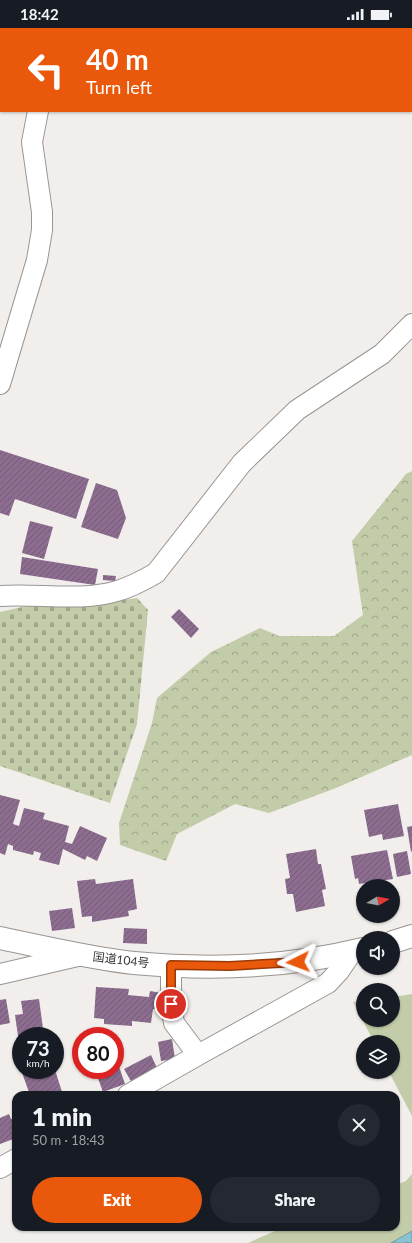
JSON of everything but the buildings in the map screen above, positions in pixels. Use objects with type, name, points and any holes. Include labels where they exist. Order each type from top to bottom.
[{"type":"highway","points":[[400,940],[412,936]]},
{"type":"highway","name":"国道104号","points":[[0,938],[82,955],[134,963],[171,965],[230,966],[298,962],[356,951]]},
{"type":"street","points":[[0,384],[36,260],[42,230],[42,212],[32,142],[38,112]]},
{"type":"street","points":[[0,596],[78,597],[116,592],[139,583],[156,573],[242,463],[297,410],[382,354],[412,324]]},
{"type":"street","points":[[135,1091],[328,983],[356,952]]},
{"type":"street","points":[[0,974],[82,955]]},
{"type":"street","points":[[171,965],[171,1004],[174,1023],[198,1055]]},
{"type":"street","points":[[0,1168],[12,1161]]},
{"type":"green space","points":[[412,471],[412,755],[336,788],[269,813],[235,804],[177,834],[166,861],[120,845],[119,823],[152,723],[157,698],[211,652],[260,628],[279,636],[334,636],[363,615],[352,541],[406,474]]},
{"type":"green space","points":[[137,598],[148,610],[137,724],[110,803],[0,766],[0,612],[31,605],[89,605]]},
{"type":"green space","points":[[412,994],[412,1116],[393,1079],[400,1079],[400,1035],[370,1035],[366,1027],[400,1027],[400,996]]},
{"type":"green space","points":[[412,1174],[412,1231],[391,1243],[248,1243],[275,1231],[400,1231],[400,1183],[406,1181]]},
{"type":"water","points":[[412,1231],[412,1243],[391,1243]]},
{"type":"route","points":[[171,1004],[171,965],[230,966],[298,962]]}]
